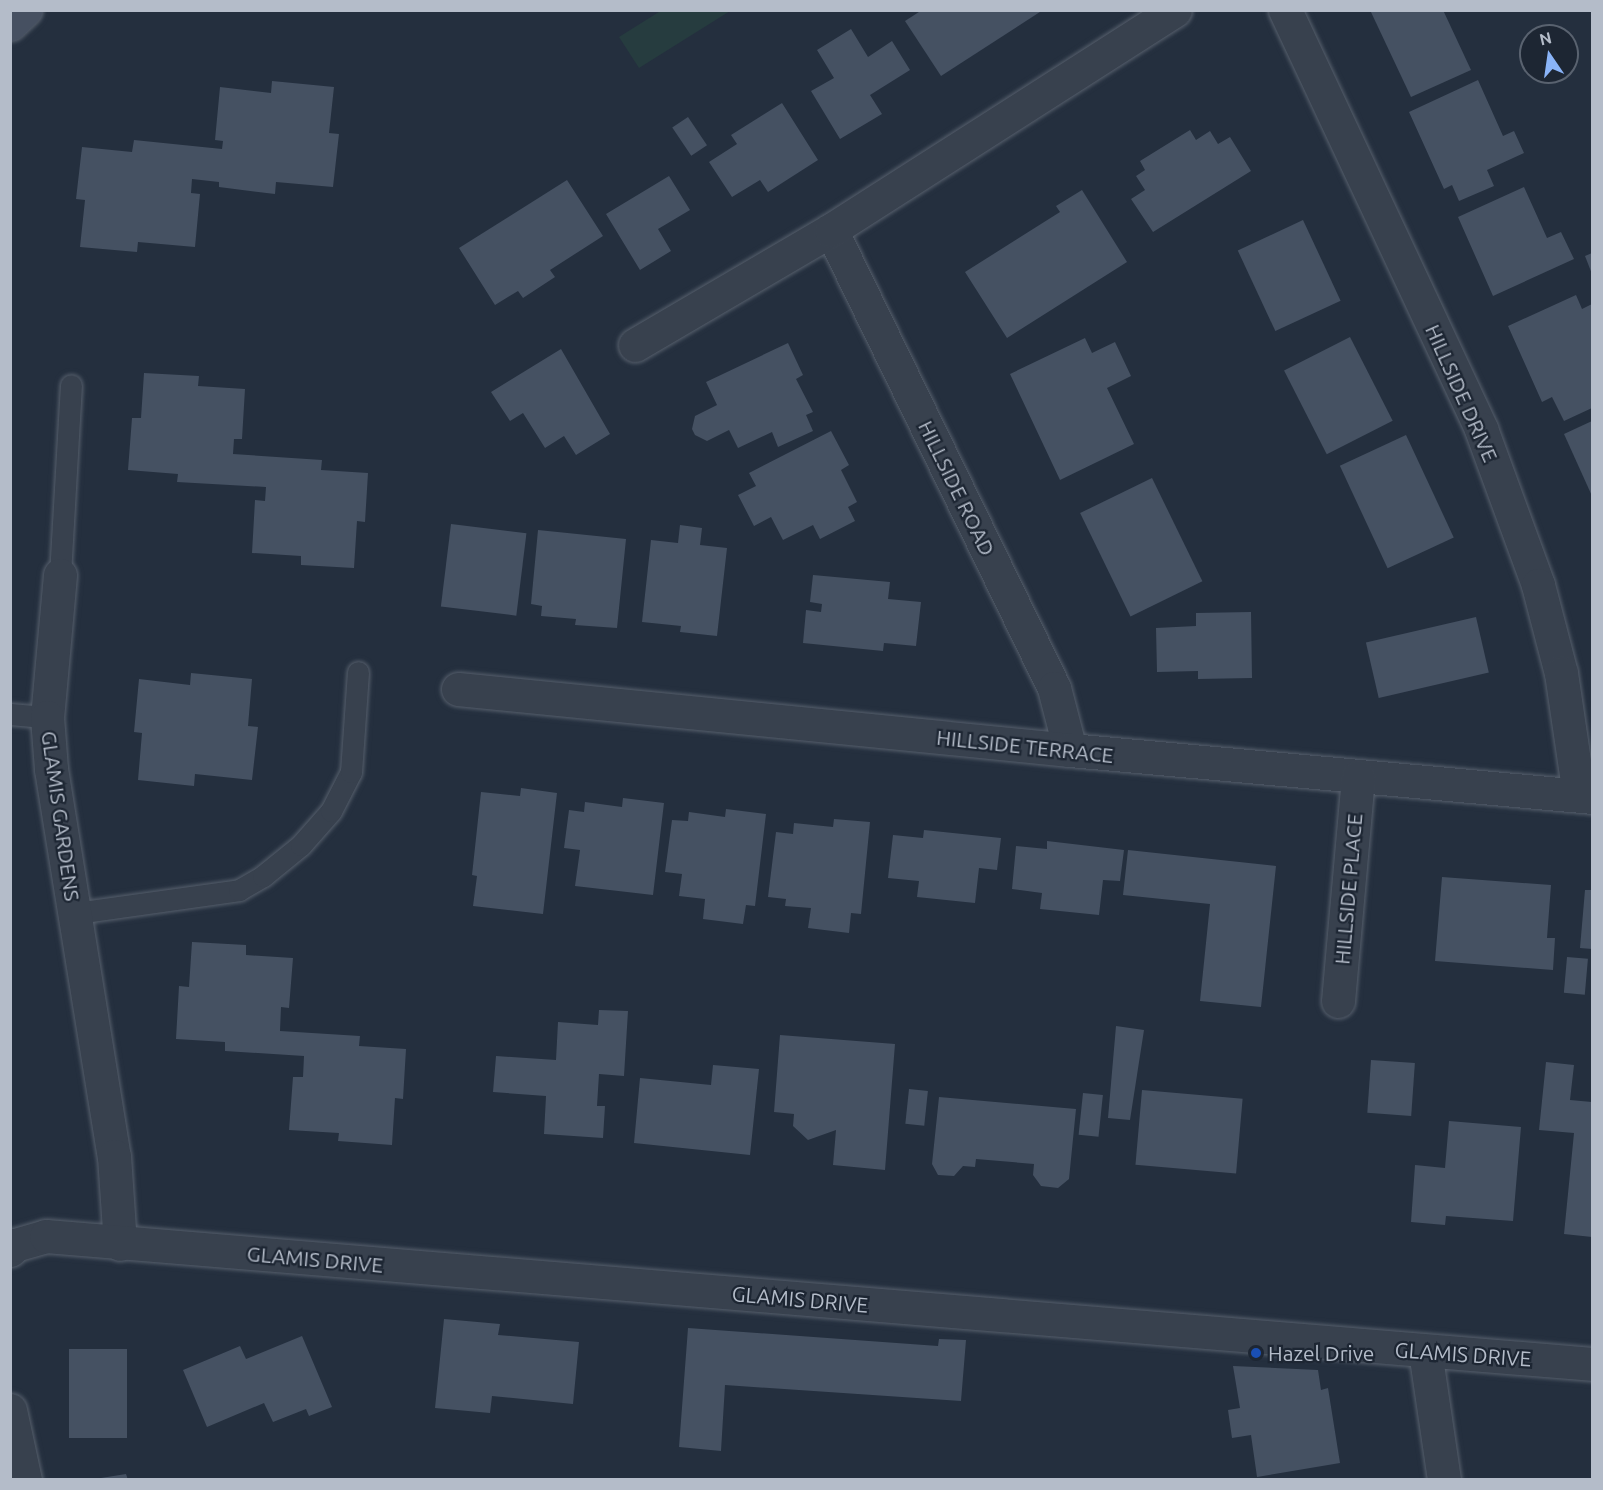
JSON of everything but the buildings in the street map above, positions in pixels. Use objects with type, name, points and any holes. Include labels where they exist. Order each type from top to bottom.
[{"type":"street","points":[[10,24],[25,10]]},
{"type":"street","points":[[635,345],[831,230],[1175,10]]},
{"type":"street","name":"HILLSIDE DRIVE","points":[[1285,10],[1481,429],[1541,596],[1561,673],[1586,796]]},
{"type":"street","name":"HILLSIDE ROAD","points":[[831,230],[1054,688],[1070,750]]},
{"type":"street","name":"GLAMIS GARDENS","points":[[60,575],[47,717],[51,769],[114,1156],[120,1244]]},
{"type":"street","name":"HILLSIDE TERRACE","points":[[458,689],[1070,750],[1586,796]]},
{"type":"street","name":"HILLSIDE PLACE","points":[[1338,1001],[1358,777]]},
{"type":"street","name":"GLAMIS DRIVE","points":[[10,1250],[15,1245],[46,1236],[120,1244],[1593,1364]]},
{"type":"street","points":[[1425,1351],[1444,1479]]},
{"type":"street","points":[[10,1410],[25,1479]]},
{"type":"lane","name":"GLAMIS GARDENS","points":[[60,575],[71,385]]},
{"type":"lane","points":[[76,914],[239,890],[263,876],[301,845],[331,811],[351,772],[358,672]]},
{"type":"lane","points":[[10,714],[47,717]]},
{"type":"green space","points":[[662,10],[730,11],[639,68],[619,37]]},
{"type":"place","name":"Hazel Drive","points":[[1256,1353]]}]
